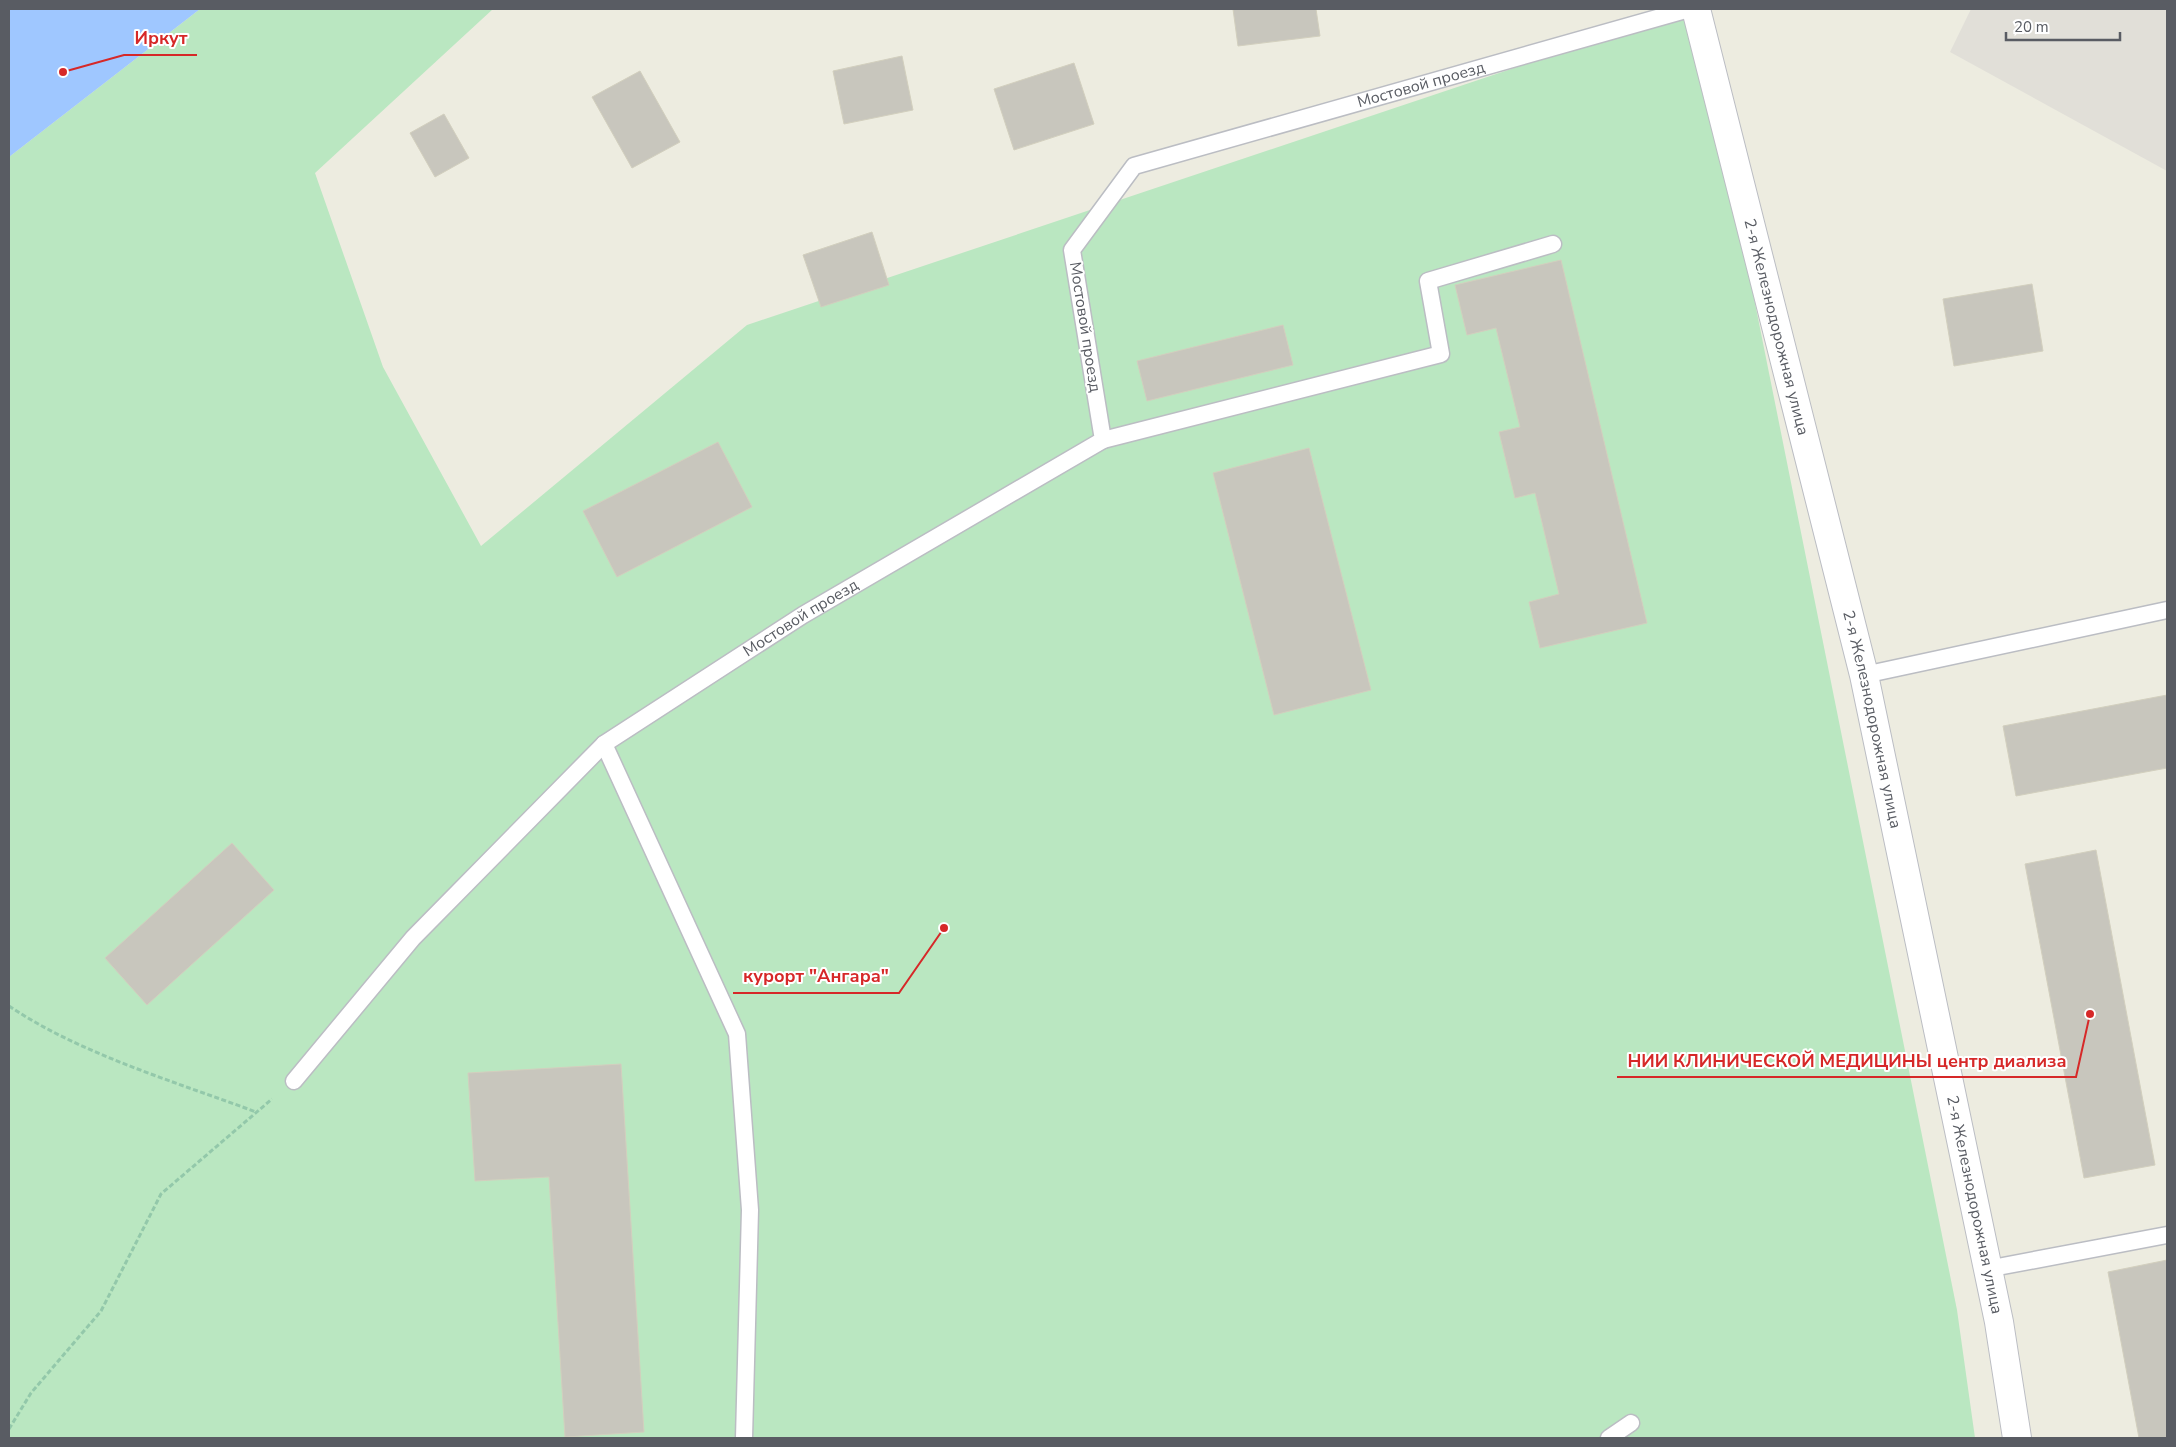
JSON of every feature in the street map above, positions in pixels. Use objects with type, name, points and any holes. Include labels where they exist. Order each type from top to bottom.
[{"type":"street","name":"2-я Железнодорожная улица","points":[[1696,9],[1864,675],[1999,1322],[2016,1438]]},
{"type":"lane","name":"Мостовой проезд","points":[[294,1082],[413,938],[604,744],[804,615],[1103,440],[1072,250],[1134,166],[1689,9]]},
{"type":"lane","points":[[1103,440],[1441,354],[1428,281],[1553,244]]},
{"type":"lane","points":[[1864,675],[2167,610]]},
{"type":"lane","points":[[604,744],[737,1034],[750,1210],[744,1438]]},
{"type":"lane","points":[[1987,1269],[2167,1234]]},
{"type":"lane","points":[[1609,1438],[1631,1423]]},
{"type":"path","points":[[9,1006],[38,1026],[256,1112]]},
{"type":"path","points":[[9,1429],[32,1393],[101,1311],[161,1194],[256,1112],[294,1082]]},
{"type":"shaded area","points":[[1971,9],[2167,9],[2167,171],[1950,52]]},
{"type":"green space","points":[[200,9],[493,9],[315,173],[383,367],[481,546],[747,325],[1690,9],[1696,9],[1957,1310],[1975,1438],[9,1438],[9,157]]},
{"type":"water","points":[[9,9],[200,9],[9,157]]},
{"type":"building","points":[[1233,9],[1316,9],[1320,36],[1238,46]]},
{"type":"building","points":[[902,56],[913,110],[844,124],[833,71]]},
{"type":"building","points":[[1074,63],[1094,124],[1014,150],[994,89]]},
{"type":"building","points":[[640,71],[680,142],[632,168],[592,97]]},
{"type":"building","points":[[444,114],[469,158],[435,177],[410,133]]},
{"type":"building","points":[[872,232],[889,285],[821,307],[803,255]]},
{"type":"building","points":[[1561,260],[1647,623],[1540,648],[1529,602],[1559,594],[1535,493],[1515,498],[1499,432],[1520,427],[1496,328],[1467,335],[1455,285]]},
{"type":"building","points":[[2032,284],[2043,351],[1954,366],[1943,299]]},
{"type":"building","points":[[1283,325],[1293,365],[1147,401],[1137,361]]},
{"type":"building","points":[[718,442],[752,507],[617,577],[583,511]]},
{"type":"building","points":[[1309,448],[1371,690],[1274,715],[1213,473]]},
{"type":"building","points":[[2167,695],[2167,768],[2016,796],[2003,726]]},
{"type":"building","points":[[232,843],[274,890],[147,1005],[105,958]]},
{"type":"building","points":[[2096,850],[2155,1165],[2084,1178],[2025,864]]},
{"type":"building","points":[[621,1064],[644,1432],[565,1437],[549,1177],[475,1181],[468,1073]]},
{"type":"building","points":[[2167,1260],[2167,1438],[2139,1438],[2108,1272]]},
{"type":"place","name":"Иркут","points":[[63,72]]},
{"type":"place","name":"курорт \"Ангара\"","points":[[944,928]]},
{"type":"place","name":"НИИ КЛИНИЧЕСКОЙ МЕДИЦИНЫ центр диализа","points":[[2090,1014]]}]
